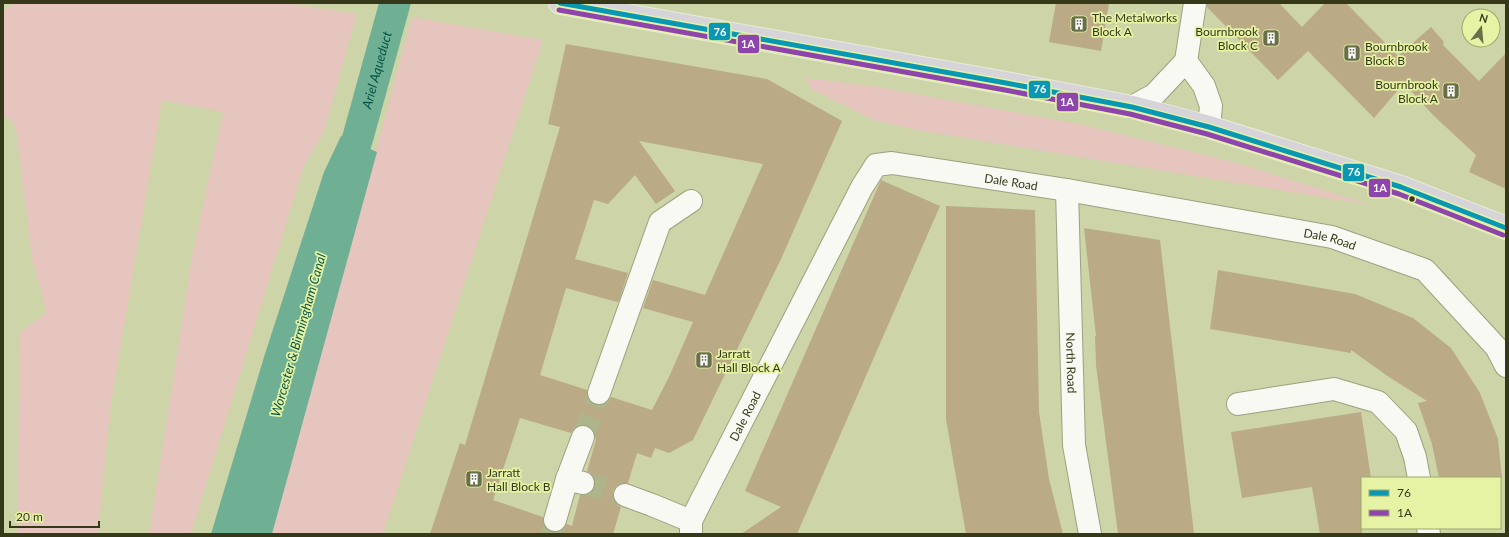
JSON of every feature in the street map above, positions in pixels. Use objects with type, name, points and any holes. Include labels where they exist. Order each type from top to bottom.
[{"type":"highway","points":[[560,3],[1132,107],[1208,127],[1401,187],[1506,228]]},
{"type":"street","points":[[1132,107],[1154,95],[1186,61],[1195,3]]},
{"type":"street","points":[[1186,61],[1204,86],[1211,106],[1208,127]]},
{"type":"street","name":"Dale Road","points":[[691,527],[862,187],[876,165],[892,163],[1067,190],[1332,237],[1425,270],[1496,347],[1506,366]]},
{"type":"street","name":"North Road","points":[[1067,190],[1074,445],[1090,534]]},
{"type":"street","points":[[599,393],[660,222],[691,201]]},
{"type":"street","points":[[1238,404],[1334,389],[1378,402],[1406,431],[1415,457],[1419,477]]},
{"type":"street","points":[[555,520],[575,481],[583,437]]},
{"type":"street","points":[[625,495],[652,505],[691,527]]},
{"type":"shaded area","points":[[16,3],[286,3],[357,14],[324,131],[303,168],[191,534],[149,534],[192,257],[223,112],[162,100],[110,410],[98,534],[18,534],[19,333],[47,312],[32,258],[16,129],[9,117],[3,117],[3,10]]},
{"type":"shaded area","points":[[412,17],[543,40],[383,534],[272,534]]},
{"type":"shaded area","points":[[806,78],[873,86],[1083,125],[1237,163],[1370,205],[917,130],[874,120],[811,89]]},
{"type":"water","name":"Worcester & Birmingham Canal","points":[[341,136],[377,152],[272,534],[211,534],[264,357],[324,172]]},
{"type":"building","name":"The Metalworks Block A","points":[[1056,3],[1109,3],[1101,51],[1049,42]]},
{"type":"building","points":[[1207,3],[1279,3],[1302,27],[1325,3],[1346,3],[1398,56],[1431,27],[1444,42],[1443,45],[1479,81],[1506,53],[1506,189],[1469,172],[1476,155],[1433,115],[1404,83],[1374,118],[1308,51],[1278,80],[1207,7]]},
{"type":"building","points":[[566,44],[767,79],[842,121],[781,259],[693,440],[669,453],[655,448],[651,458],[637,453],[628,483],[617,485],[613,491],[615,503],[621,507],[613,534],[430,534],[460,443],[465,445],[560,127],[548,124]],"holes":[[[639,141],[763,164],[705,295],[653,280],[643,308],[693,322],[669,377],[652,410],[611,397],[607,403],[595,405],[589,401],[587,390],[540,375],[566,288],[617,302],[619,301],[628,273],[575,259],[594,200],[608,204],[635,175],[656,204],[675,191]],[[520,418],[571,433],[575,427],[587,425],[592,429],[595,435],[596,440],[587,471],[592,474],[595,479],[595,486],[592,492],[587,495],[580,495],[572,526],[567,524],[558,532],[552,532],[546,529],[543,523],[543,517],[493,500]]]},
{"type":"building","points":[[881,180],[940,206],[797,534],[741,534],[781,507],[745,491]]},
{"type":"building","points":[[946,206],[1035,210],[1039,412],[1049,479],[1063,534],[966,534],[946,419]]},
{"type":"building","points":[[1084,228],[1160,240],[1194,534],[1118,534],[1096,365],[1096,336]]},
{"type":"building","points":[[1218,270],[1355,294],[1413,318],[1451,348],[1480,393],[1498,439],[1502,478],[1439,477],[1432,444],[1418,403],[1427,401],[1389,377],[1351,350],[1351,353],[1210,329]]},
{"type":"building","points":[[1361,412],[1371,477],[1361,477],[1362,534],[1320,534],[1312,487],[1242,498],[1231,432]]},
{"type":"waterway","name":"Ariel Aqueduct","points":[[343,184],[358,137],[395,3]]},
{"type":"tunnel","points":[[583,437],[599,393]]},
{"type":"tunnel","points":[[583,483],[625,495]]},
{"type":"tunnel","points":[[552,534],[555,520]]},
{"type":"transit line","name":"76","points":[[560,3],[1132,107],[1209,127],[1401,187],[1506,228]]},
{"type":"transit line","name":"1A","points":[[559,10],[1005,90],[1130,114],[1207,134],[1399,194],[1503,235]]},
{"type":"place","name":"The Metalworks Block A","points":[[1079,24]]},
{"type":"place","name":"Bournbrook Block C","points":[[1271,38]]},
{"type":"place","name":"Bournbrook Block B","points":[[1352,53]]},
{"type":"place","name":"Bournbrook Block A","points":[[1451,91]]},
{"type":"place","name":"Jarratt Hall Block A","points":[[704,360]]},
{"type":"place","name":"Jarratt Hall Block B","points":[[474,479]]}]
